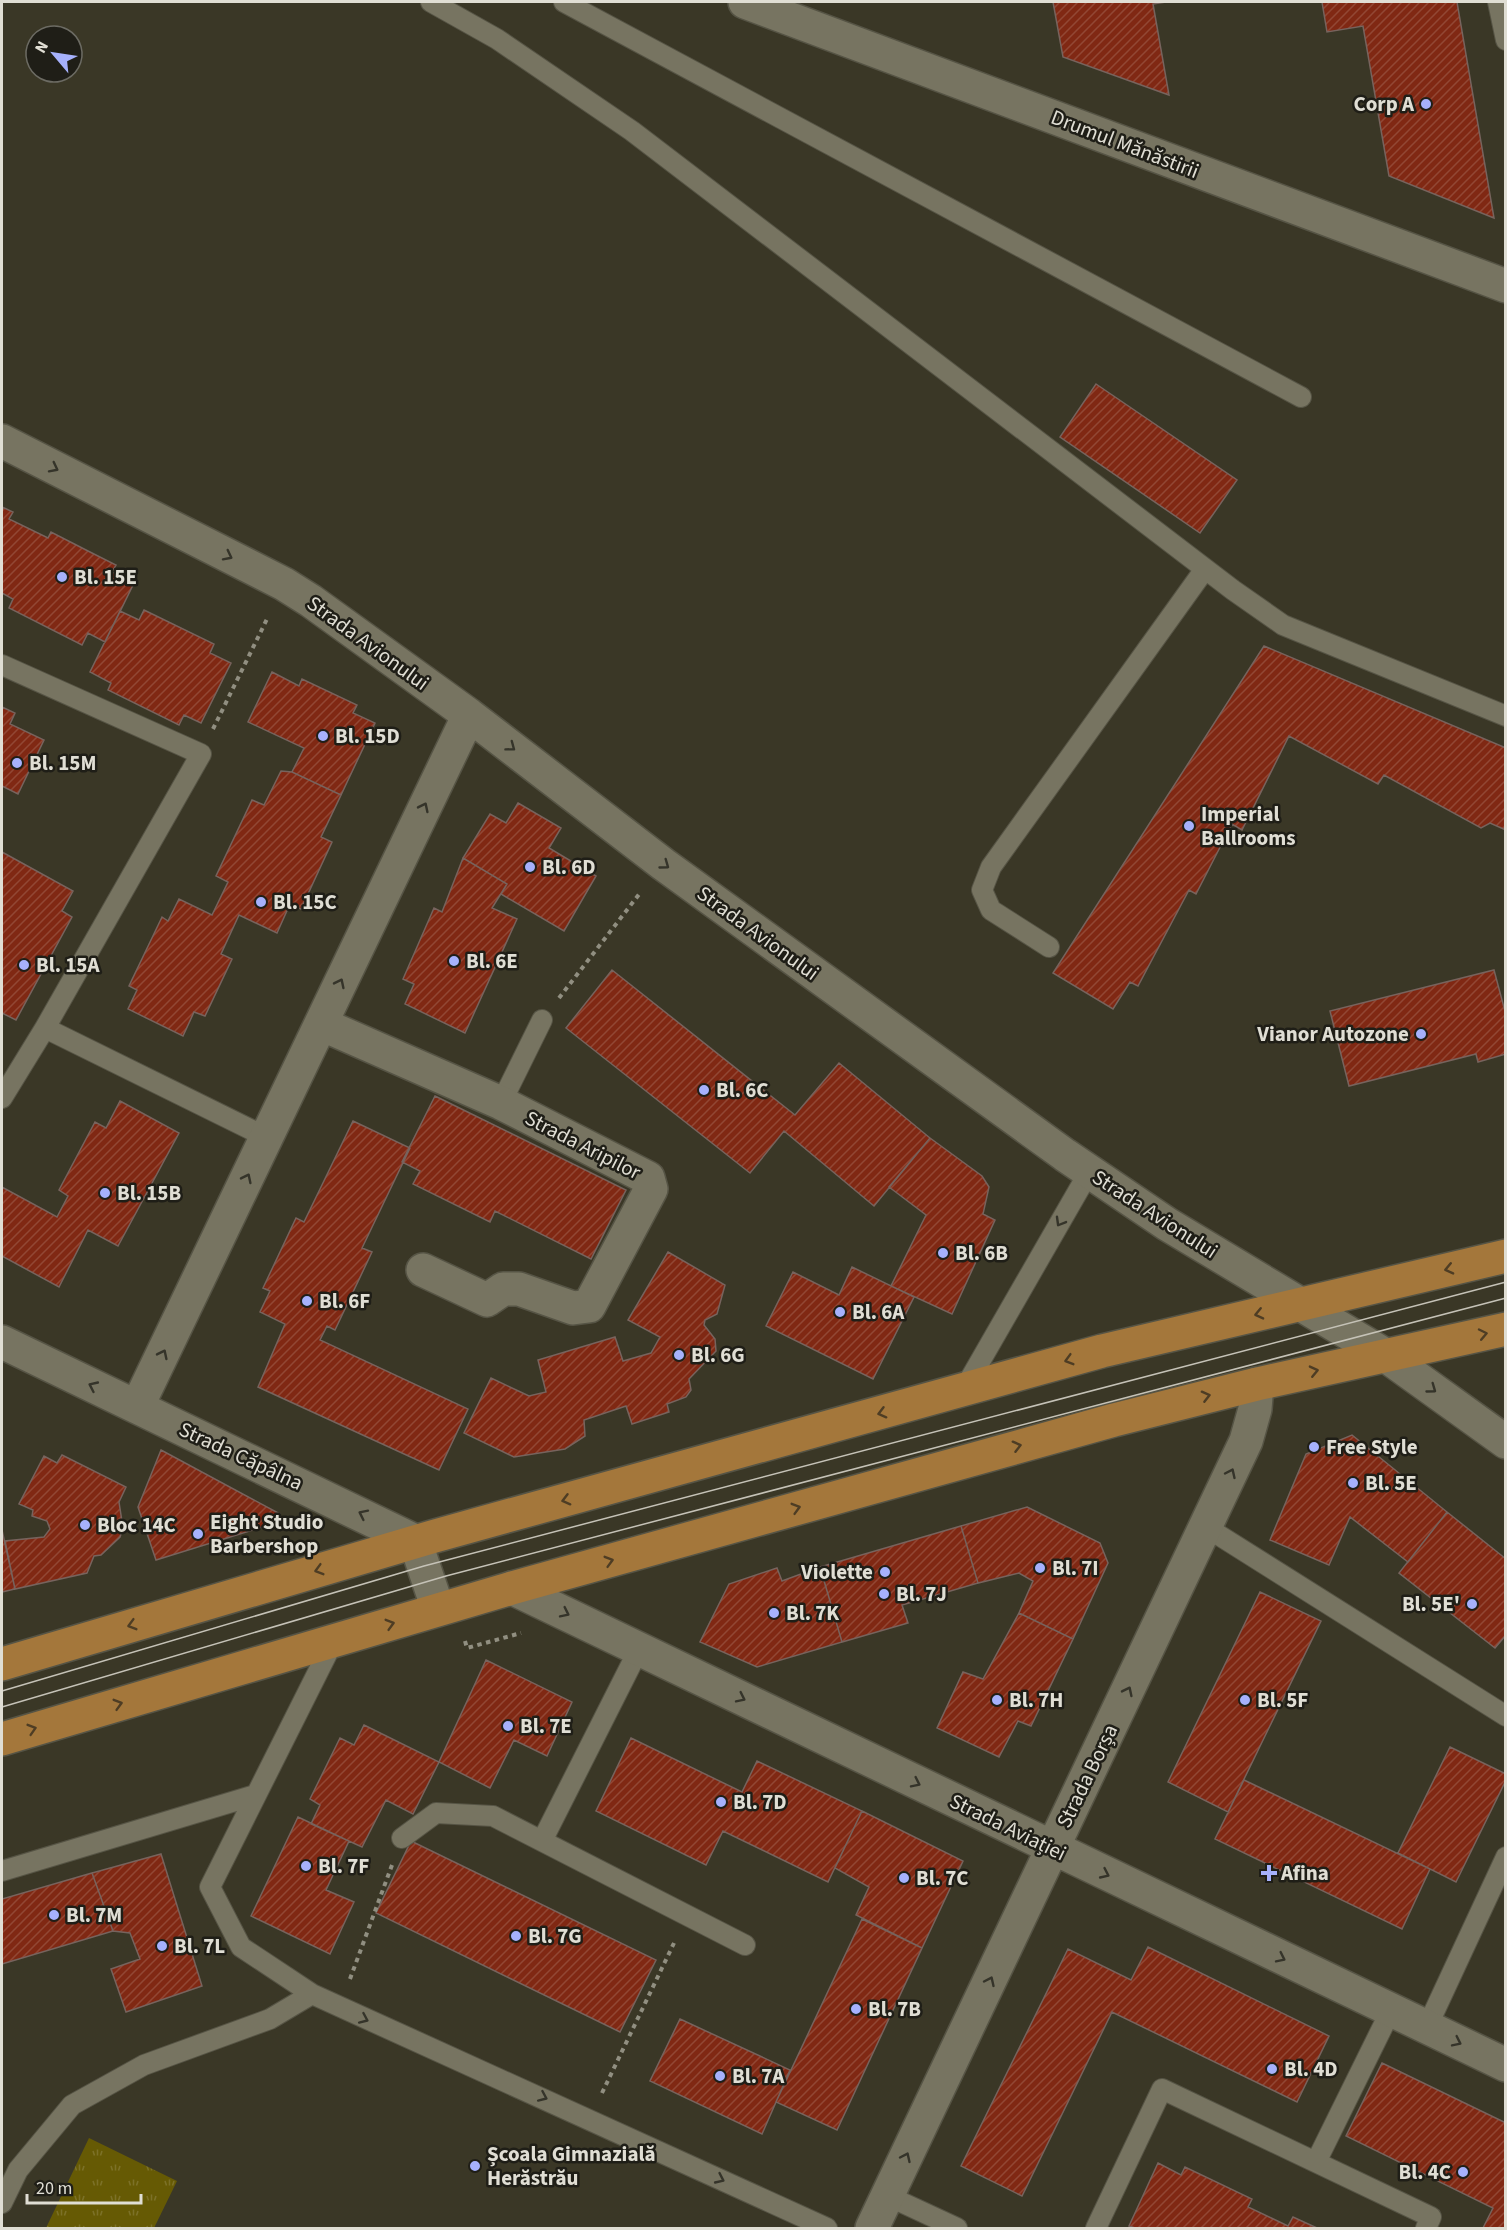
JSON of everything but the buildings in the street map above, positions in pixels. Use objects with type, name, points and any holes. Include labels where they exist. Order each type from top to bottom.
[{"type":"main road","points":[[2,1664],[416,1541],[1102,1351],[1506,1256]]},
{"type":"main road","points":[[2,1739],[512,1588],[1070,1432],[1257,1384],[1506,1329]]},
{"type":"street","name":"Drumul Mănăstirii","points":[[745,2],[1506,286]]},
{"type":"street","name":"Strada Avionului","points":[[2,441],[284,584],[311,601],[469,715],[663,864],[1089,1172],[1167,1224],[1385,1355],[1506,1442]]},
{"type":"street","points":[[137,1407],[469,715]]},
{"type":"street","name":"Strada Aripilor","points":[[321,1024],[501,1103],[648,1178],[651,1189],[589,1306],[573,1308],[519,1288],[503,1288],[487,1300],[423,1270]]},
{"type":"street","name":"Strada Căpâlna","points":[[2,1342],[416,1541]]},
{"type":"street","name":"Strada Borșa","points":[[872,2229],[1246,1441],[1255,1409],[1257,1384]]},
{"type":"street","points":[[416,1541],[438,1610]]},
{"type":"street","name":"Strada Aviației","points":[[512,1588],[1506,2065]]},
{"type":"lane","points":[[431,2],[497,39],[632,130],[1204,568],[1283,625],[1506,716]]},
{"type":"lane","points":[[564,2],[1301,397]]},
{"type":"lane","points":[[1498,2],[1506,40]]},
{"type":"lane","points":[[1049,947],[991,910],[982,890],[991,867],[1204,568]]},
{"type":"lane","points":[[2,665],[201,754],[45,1028],[2,1098]]},
{"type":"lane","points":[[501,1103],[542,1020]]},
{"type":"lane","points":[[45,1028],[266,1137]]},
{"type":"lane","points":[[963,1391],[1089,1172]]},
{"type":"lane","points":[[1206,1527],[1506,1716]]},
{"type":"lane","points":[[334,1640],[210,1887],[241,1947],[312,1994],[339,2008],[591,2118],[827,2229]]},
{"type":"lane","points":[[542,1841],[639,1648]]},
{"type":"lane","points":[[2,1871],[255,1795]]},
{"type":"lane","points":[[402,1838],[436,1812],[493,1816],[745,1944]]},
{"type":"lane","points":[[1427,2027],[1506,1857]]},
{"type":"lane","points":[[2,2203],[18,2170],[72,2105],[144,2065],[270,2019],[312,1994]]},
{"type":"lane","points":[[1316,2162],[1391,2010]]},
{"type":"lane","points":[[1096,2229],[1162,2089],[1431,2217],[1426,2229]]},
{"type":"lane","points":[[888,2196],[957,2229]]},
{"type":"path","points":[[201,754],[284,584]]},
{"type":"path","points":[[542,1020],[663,864]]},
{"type":"path","points":[[462,1631],[467,1648],[574,1618]]},
{"type":"path","points":[[339,2008],[402,1838]]},
{"type":"path","points":[[591,2118],[688,1915]]},
{"type":"green space","points":[[89,2138],[177,2181],[154,2228],[46,2228]]},
{"type":"tram line","points":[[2,1691],[424,1566],[1506,1282]]},
{"type":"tram line","points":[[2,1707],[446,1576],[1506,1298]]},
{"type":"place","name":"Corp A","points":[[1426,104]]},
{"type":"place","name":"Bl. 15E","points":[[62,577]]},
{"type":"place","name":"Bl. 15D","points":[[323,736]]},
{"type":"place","name":"Bl. 15M","points":[[17,763]]},
{"type":"place","name":"Imperial Ballrooms","points":[[1189,826]]},
{"type":"place","name":"Bl. 6D","points":[[530,867]]},
{"type":"place","name":"Bl. 15C","points":[[261,902]]},
{"type":"place","name":"Bl. 6E","points":[[454,961]]},
{"type":"place","name":"Bl. 15A","points":[[24,965]]},
{"type":"place","name":"Vianor Autozone","points":[[1421,1034]]},
{"type":"place","name":"Bl. 6C","points":[[704,1090]]},
{"type":"place","name":"Bl. 15B","points":[[105,1193]]},
{"type":"place","name":"Bl. 6B","points":[[943,1253]]},
{"type":"place","name":"Bl. 6F","points":[[307,1301]]},
{"type":"place","name":"Bl. 6A","points":[[840,1312]]},
{"type":"place","name":"Bl. 6G","points":[[679,1355]]},
{"type":"place","name":"Free Style","points":[[1314,1447]]},
{"type":"place","name":"Bl. 5E","points":[[1353,1483]]},
{"type":"place","name":"Bloc 14C","points":[[85,1525]]},
{"type":"place","name":"Eight Studio Barbershop","points":[[198,1534]]},
{"type":"place","name":"Bl. 7I","points":[[1040,1568]]},
{"type":"place","name":"Violette","points":[[885,1572]]},
{"type":"place","name":"Bl. 7J","points":[[884,1594]]},
{"type":"place","name":"Bl. 5E'","points":[[1472,1604]]},
{"type":"place","name":"Bl. 7K","points":[[774,1613]]},
{"type":"place","name":"Bl. 7H","points":[[997,1700]]},
{"type":"place","name":"Bl. 5F","points":[[1245,1700]]},
{"type":"place","name":"Bl. 7E","points":[[508,1726]]},
{"type":"place","name":"Bl. 7D","points":[[721,1802]]},
{"type":"place","name":"Bl. 7F","points":[[306,1866]]},
{"type":"place","name":"Afina","points":[[1269,1873]]},
{"type":"place","name":"Bl. 7C","points":[[904,1878]]},
{"type":"place","name":"Bl. 7M","points":[[54,1915]]},
{"type":"place","name":"Bl. 7G","points":[[516,1936]]},
{"type":"place","name":"Bl. 7L","points":[[162,1946]]},
{"type":"place","name":"Bl. 7B","points":[[856,2009]]},
{"type":"place","name":"Bl. 4D","points":[[1272,2069]]},
{"type":"place","name":"Bl. 7A","points":[[720,2076]]},
{"type":"place","name":"Școala Gimnazială Herăstrău","points":[[475,2166]]},
{"type":"place","name":"Bl. 4C","points":[[1463,2172]]}]
